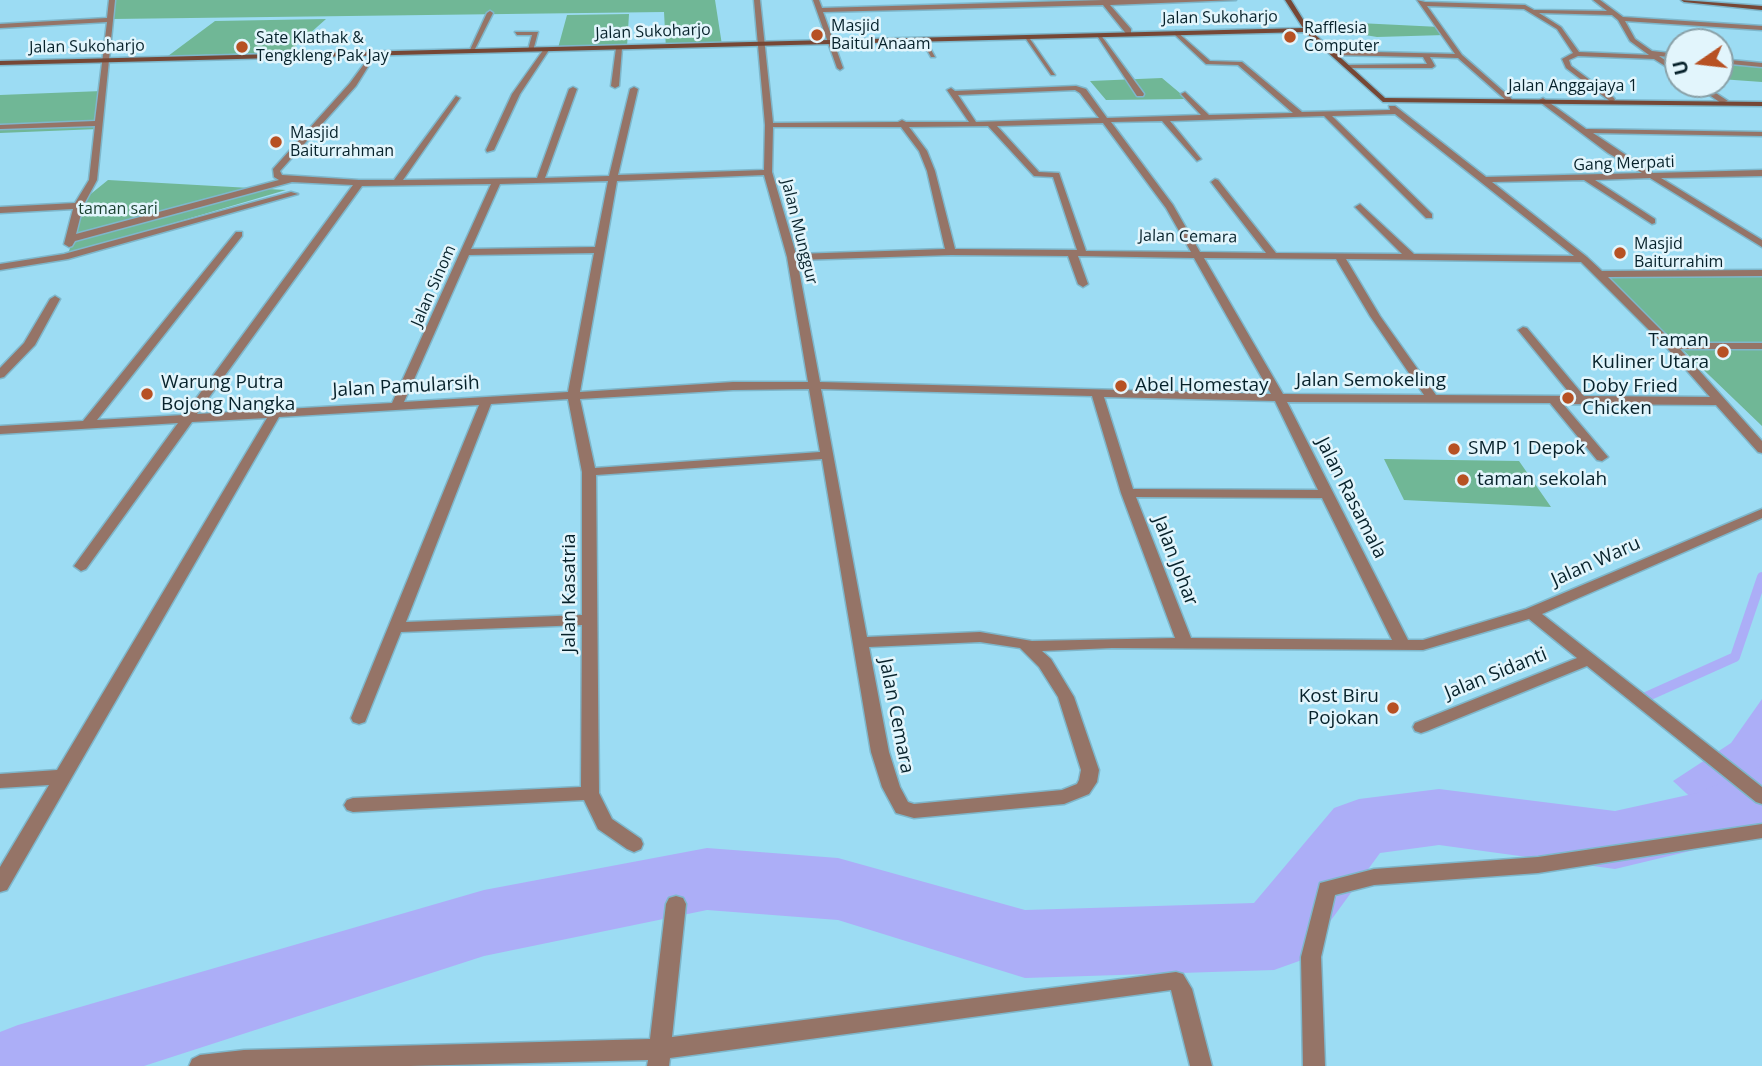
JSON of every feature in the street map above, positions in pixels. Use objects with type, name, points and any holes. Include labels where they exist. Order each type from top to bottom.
[{"type":"main road","points":[[1288,0],[1307,30],[1383,100]]},
{"type":"main road","points":[[1684,0],[1762,8]]},
{"type":"main road","name":"Jalan Sukoharjo","points":[[0,63],[1307,30]]},
{"type":"main road","name":"Jalan Anggajaya 1","points":[[1383,100],[1724,101],[1762,104]]},
{"type":"street","points":[[65,257],[78,206],[93,180],[112,0]]},
{"type":"street","name":"Jalan Munggur","points":[[757,0],[769,125],[768,172],[792,257],[813,385]]},
{"type":"street","points":[[816,0],[840,68]]},
{"type":"street","points":[[899,0],[902,8]]},
{"type":"street","points":[[820,10],[902,8],[958,3],[1233,0]]},
{"type":"street","points":[[1596,0],[1621,19],[1626,35],[1664,64]]},
{"type":"street","points":[[1099,1],[1128,29],[1128,34]]},
{"type":"street","points":[[1421,2],[1511,5],[1535,11],[1615,13]]},
{"type":"street","points":[[1421,2],[1460,55],[1508,100]]},
{"type":"street","points":[[1535,11],[1559,28],[1577,54]]},
{"type":"street","points":[[471,51],[490,13]]},
{"type":"street","points":[[1621,19],[1762,28]]},
{"type":"street","points":[[0,26],[110,20]]},
{"type":"street","points":[[1741,26],[1762,39]]},
{"type":"street","points":[[516,33],[536,33],[531,50]]},
{"type":"street","points":[[1176,33],[1208,63],[1240,63],[1299,114]]},
{"type":"street","points":[[1098,35],[1140,94]]},
{"type":"street","points":[[1026,37],[1053,74]]},
{"type":"street","points":[[923,40],[933,56]]},
{"type":"street","points":[[615,86],[619,48]]},
{"type":"street","points":[[490,150],[516,94],[547,50]]},
{"type":"street","points":[[1332,53],[1460,55]]},
{"type":"street","points":[[373,54],[347,92],[276,171],[278,177],[359,183],[540,181],[768,172]]},
{"type":"street","points":[[1611,100],[1568,67],[1565,59],[1577,54],[1664,56]]},
{"type":"street","points":[[1346,66],[1432,66],[1425,55]]},
{"type":"street","points":[[1734,62],[1762,65]]},
{"type":"street","name":"Jalan Rasamala","points":[[974,124],[952,92],[1076,88],[1083,91],[1170,207],[1279,398],[1403,645]]},
{"type":"street","points":[[540,181],[573,89]]},
{"type":"street","points":[[573,395],[612,178],[634,89]]},
{"type":"street","points":[[1185,94],[1205,115]]},
{"type":"street","points":[[398,181],[456,98]]},
{"type":"street","points":[[1719,98],[1724,101]]},
{"type":"street","points":[[1383,100],[1584,259],[1671,346],[1762,449]]},
{"type":"street","points":[[1543,100],[1584,131],[1762,244]]},
{"type":"street","points":[[769,125],[902,122],[974,124],[1205,115],[1397,112]]},
{"type":"street","points":[[1325,113],[1429,216]]},
{"type":"street","points":[[1163,117],[1197,159]]},
{"type":"street","points":[[902,122],[923,151],[931,171],[951,252]]},
{"type":"street","points":[[0,127],[100,123]]},
{"type":"street","points":[[990,123],[1037,174],[1056,174],[1083,284]]},
{"type":"street","points":[[1584,131],[1762,134]]},
{"type":"street","points":[[1742,173],[1762,184]]},
{"type":"street","name":"Gang Merpati","points":[[1486,180],[1762,173]]},
{"type":"street","points":[[70,239],[292,179]]},
{"type":"street","points":[[1588,179],[1653,221]]},
{"type":"street","name":"Jalan Sinom","points":[[397,405],[497,181]]},
{"type":"street","points":[[1215,182],[1273,255]]},
{"type":"street","points":[[81,566],[192,417],[359,183]]},
{"type":"street","points":[[0,267],[65,257],[294,194]]},
{"type":"street","points":[[0,210],[78,206]]},
{"type":"street","points":[[1360,206],[1411,257]]},
{"type":"street","points":[[89,422],[239,234]]},
{"type":"street","points":[[467,252],[599,250]]},
{"type":"street","name":"Jalan Cemara","points":[[792,257],[951,252],[1077,252],[1584,259]]},
{"type":"street","points":[[1338,256],[1375,316],[1432,398]]},
{"type":"street","points":[[1600,274],[1762,273]]},
{"type":"street","points":[[0,375],[29,345],[55,299]]},
{"type":"street","points":[[1523,330],[1580,399]]},
{"type":"street","points":[[1671,346],[1762,346]]},
{"type":"street","name":"Jalan Cemara","points":[[813,385],[863,642],[880,752],[899,804],[908,811],[1064,797],[1083,789],[1090,770],[1066,697],[1051,671],[1029,646]]},
{"type":"street","name":"Jalan Pamularsih","points":[[0,429],[573,395],[813,385]]},
{"type":"street","name":"Jalan Semokeling","points":[[813,385],[1279,398],[1719,401]]},
{"type":"street","name":"Jalan Johar","points":[[1097,393],[1128,493],[1185,643]]},
{"type":"street","name":"Jalan Kasatria","points":[[573,395],[589,472],[590,793]]},
{"type":"street","points":[[1553,399],[1602,457]]},
{"type":"street","points":[[359,718],[488,400]]},
{"type":"street","points":[[0,884],[276,412]]},
{"type":"street","points":[[589,472],[828,456]]},
{"type":"street","points":[[1128,493],[1329,495]]},
{"type":"street","name":"Jalan Waru","points":[[1531,613],[1762,513]]},
{"type":"street","points":[[863,642],[980,637],[1006,638],[1029,646],[1185,643],[1423,645],[1531,613],[1762,797]]},
{"type":"street","points":[[396,627],[590,620]]},
{"type":"street","name":"Jalan Sidanti","points":[[1422,727],[1587,660]]},
{"type":"street","points":[[0,781],[61,777]]},
{"type":"street","points":[[353,805],[590,793],[605,824],[634,844]]},
{"type":"street","points":[[1314,1066],[1311,957],[1327,889],[1374,877],[1538,865],[1762,831]]},
{"type":"street","points":[[659,1058],[676,904]]},
{"type":"street","points":[[200,1066],[244,1060],[659,1058],[893,1020],[1166,981],[1176,981],[1182,989],[1201,1066]]},
{"type":"green space","points":[[114,0],[715,0],[722,45],[666,49],[664,12],[112,19]]},
{"type":"green space","points":[[629,14],[627,47],[558,48],[567,15]]},
{"type":"green space","points":[[326,19],[289,52],[168,56],[215,21]]},
{"type":"green space","points":[[1338,22],[1440,27],[1445,35],[1377,37],[1341,31],[1335,28]]},
{"type":"green space","points":[[1734,62],[1762,65],[1762,82],[1734,80]]},
{"type":"green space","points":[[1162,78],[1187,99],[1106,100],[1090,81]]},
{"type":"green space","points":[[102,91],[98,129],[0,133],[0,95]]},
{"type":"green space","name":"taman sari","points":[[108,180],[286,190],[68,254],[87,197]]},
{"type":"green space","name":"Taman Kuliner Utara","points":[[1762,275],[1762,426],[1607,277]]},
{"type":"green space","name":"taman sekolah","points":[[1384,459],[1519,461],[1551,507],[1404,500]]},
{"type":"water","points":[[1762,699],[1762,806],[1727,831],[1673,781],[1731,743]]},
{"type":"waterway","points":[[1639,700],[1735,657],[1762,577]]},
{"type":"waterway","points":[[18,1066],[484,923],[707,879],[838,889],[1025,944],[1274,936],[1359,828],[1439,817],[1615,840],[1711,818],[1762,793]]},
{"type":"place","name":"Masjid Baitul Anaam","points":[[817,35]]},
{"type":"place","name":"Rafflesia Computer","points":[[1290,37]]},
{"type":"place","name":"Sate Klathak & Tengkleng Pak Jay","points":[[242,47]]},
{"type":"place","name":"Masjid Baiturrahman","points":[[276,142]]},
{"type":"place","name":"Masjid Baiturrahim","points":[[1620,253]]},
{"type":"place","name":"Taman Kuliner Utara","points":[[1723,352]]},
{"type":"place","name":"Abel Homestay","points":[[1121,386]]},
{"type":"place","name":"Warung Putra Bojong Nangka","points":[[147,394]]},
{"type":"place","name":"Doby Fried Chicken","points":[[1568,398]]},
{"type":"place","name":"SMP 1 Depok","points":[[1454,449]]},
{"type":"place","name":"taman sekolah","points":[[1463,480]]},
{"type":"place","name":"Kost Biru Pojokan","points":[[1393,708]]}]
